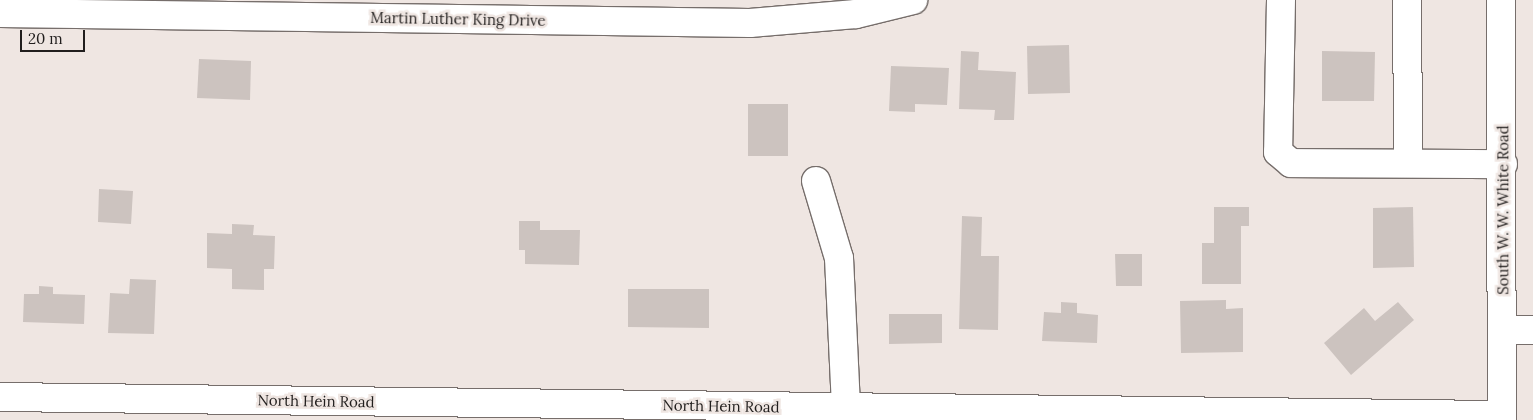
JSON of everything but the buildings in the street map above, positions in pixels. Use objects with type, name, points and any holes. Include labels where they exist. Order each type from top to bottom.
[{"type":"street","name":"Martin Luther King Drive","points":[[0,13],[750,23],[856,14],[913,0]]},
{"type":"street","points":[[1281,0],[1278,152],[1291,163],[1503,164]]},
{"type":"street","points":[[1407,0],[1408,163]]},
{"type":"street","name":"South W. W. White Road","points":[[1501,0],[1503,164],[1502,417]]},
{"type":"street","points":[[816,181],[839,258],[848,412]]},
{"type":"street","points":[[1503,330],[1533,330]]},
{"type":"street","name":"North Hein Road","points":[[0,397],[942,414],[1502,417]]}]
